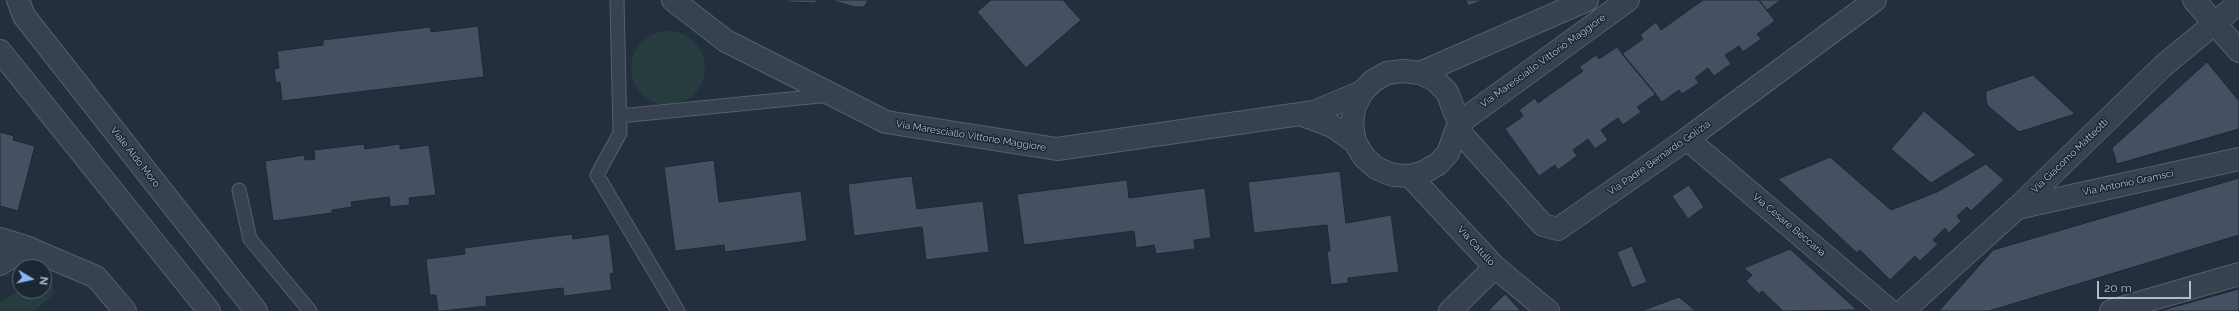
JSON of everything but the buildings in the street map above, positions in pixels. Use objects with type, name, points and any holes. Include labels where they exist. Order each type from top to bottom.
[{"type":"street","name":"Viale Aldo Moro","points":[[18,0],[24,16],[256,311]]},
{"type":"street","name":"Via Maresciallo Vittorio Maggiore","points":[[674,0],[726,41],[886,122],[1057,149],[1314,112],[1362,92]]},
{"type":"street","points":[[1420,73],[1587,0]]},
{"type":"street","name":"Via Maresciallo Vittorio Maggiore","points":[[1458,126],[1628,0]]},
{"type":"street","name":"Via Padre Bernardo Golizia","points":[[1458,126],[1543,225],[1558,229],[1687,139],[1875,0]]},
{"type":"street","points":[[2194,0],[2239,51]]},
{"type":"street","name":"Via Giacomo Matteotti","points":[[1904,311],[2017,208],[2163,66],[2239,3]]},
{"type":"street","points":[[0,51],[209,311]]},
{"type":"street","points":[[1403,71],[1420,73],[1435,80],[1447,92],[1458,126],[1448,153],[1438,164],[1424,172],[1410,176],[1393,175],[1376,168],[1364,157],[1355,142],[1352,125],[1353,114],[1362,92],[1373,81],[1387,73],[1403,71]]},
{"type":"street","name":"Via Maresciallo Vittorio Maggiore","points":[[1300,114],[1332,126],[1355,142]]},
{"type":"street","name":"Via Cesare Beccaria","points":[[1687,139],[1890,311]]},
{"type":"street","name":"Via Antonio Gramsci","points":[[2017,208],[2239,159]]},
{"type":"street","name":"Via Catullo","points":[[1410,176],[1495,267],[1548,311]]},
{"type":"street","points":[[0,239],[26,247],[96,277],[125,311]]},
{"type":"street","points":[[0,264],[26,247]]},
{"type":"street","points":[[1450,311],[1495,267]]},
{"type":"street","points":[[2111,311],[2239,274]]},
{"type":"lane","points":[[617,0],[620,133],[597,175],[678,311]]},
{"type":"lane","points":[[620,116],[832,95]]},
{"type":"lane","points":[[239,190],[250,239],[310,311]]},
{"type":"green space","points":[[668,31],[682,34],[694,42],[702,54],[705,68],[702,82],[694,94],[682,102],[668,105],[654,102],[642,94],[634,82],[631,68],[634,54],[642,42],[654,34]]},
{"type":"green space","points":[[52,286],[55,293],[52,296]]},
{"type":"green space","points":[[12,295],[12,299],[48,299],[34,311],[0,311],[0,302]]}]
